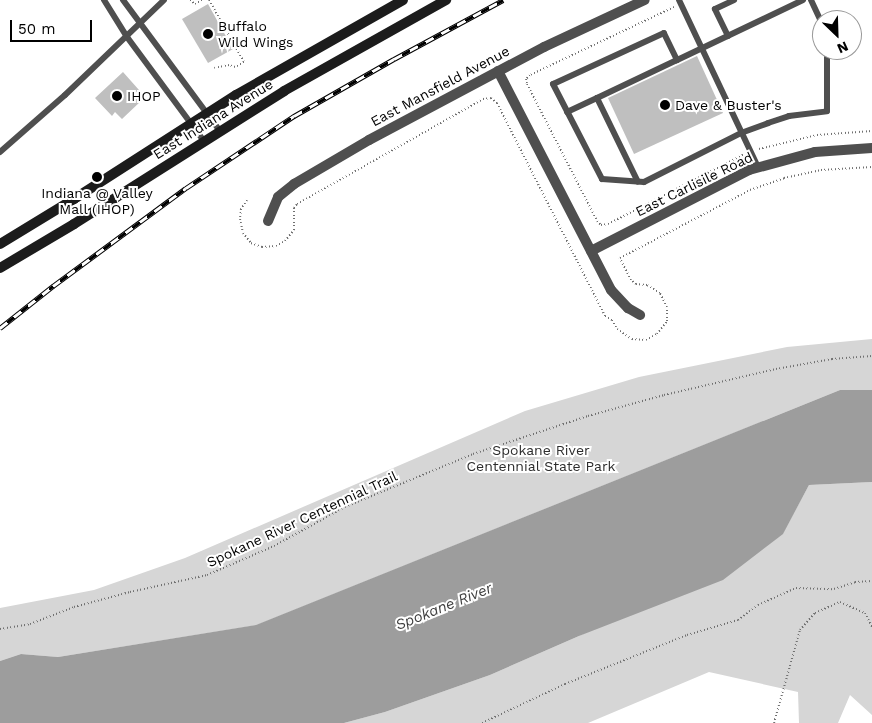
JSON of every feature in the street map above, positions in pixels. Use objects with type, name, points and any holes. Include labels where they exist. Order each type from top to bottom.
[{"type":"main road","name":"East Indiana Avenue","points":[[0,244],[74,200],[207,112],[403,0]]},
{"type":"main road","name":"East Indiana Avenue","points":[[0,268],[67,229],[204,140],[284,91],[446,0]]},
{"type":"street","name":"East Mansfield Avenue","points":[[268,221],[278,197],[294,184],[369,140],[544,47],[645,0]]},
{"type":"street","points":[[498,71],[611,290],[628,308],[640,315]]},
{"type":"street","name":"East Carlisile Road","points":[[591,251],[758,167],[816,152],[872,148]]},
{"type":"lane","points":[[104,0],[127,37],[204,140]]},
{"type":"lane","points":[[123,0],[220,131]]},
{"type":"lane","points":[[0,152],[142,24],[164,0]]},
{"type":"lane","points":[[728,36],[715,9],[734,0]]},
{"type":"lane","points":[[568,112],[804,0]]},
{"type":"lane","points":[[679,2],[758,167]]},
{"type":"lane","points":[[677,60],[664,34],[553,84],[602,179],[644,182],[741,134],[789,116],[827,111],[827,60]]},
{"type":"lane","points":[[597,98],[638,182]]},
{"type":"path","points":[[190,0],[194,4],[202,0]]},
{"type":"path","points":[[209,0],[244,62],[235,67],[228,65],[214,68]]},
{"type":"path","points":[[679,2],[530,75],[526,79],[597,221],[601,225],[608,224],[750,153],[775,144],[817,135],[872,131]]},
{"type":"path","points":[[248,200],[241,209],[240,219],[243,233],[251,243],[262,247],[276,246],[285,241],[294,230],[294,208],[298,204],[483,99],[491,98],[497,103],[604,316],[612,320],[617,329],[632,339],[646,340],[658,334],[667,321],[667,307],[660,293],[647,285],[636,284],[631,280],[620,258],[750,190],[784,178],[821,170],[872,167]]},
{"type":"path","name":"Spokane River Centennial Trail","points":[[0,630],[30,624],[74,608],[130,592],[207,575],[274,546],[363,500],[473,454],[588,416],[681,390],[776,369],[832,359],[872,356]]},
{"type":"path","points":[[482,723],[557,687],[595,674],[687,635],[738,620],[758,605],[796,588],[834,589],[855,582],[872,580]]},
{"type":"path","points":[[774,723],[800,630],[815,613],[840,602],[865,613],[872,627]]},
{"type":"green space","name":"Spokane River Centennial State Park","points":[[872,339],[872,390],[840,390],[257,625],[58,657],[21,654],[0,661],[0,608],[94,590],[185,558],[525,411],[639,377],[787,347]]},
{"type":"green space","points":[[872,482],[872,715],[850,695],[838,723],[799,723],[798,692],[709,672],[588,723],[344,723],[385,712],[490,675],[579,636],[783,533],[809,485]]},
{"type":"water","name":"Spokane River","points":[[840,390],[872,390],[872,482],[809,485],[783,534],[723,580],[579,636],[490,675],[385,712],[344,723],[0,723],[0,661],[21,654],[58,657],[256,625]]},
{"type":"building","name":"Buffalo Wild Wings","points":[[208,4],[233,49],[208,63],[182,19]]},
{"type":"building","name":"Dave & Buster's","points":[[697,56],[723,113],[634,154],[608,98]]},
{"type":"building","name":"IHOP","points":[[123,72],[139,90],[134,94],[141,101],[122,119],[115,112],[112,116],[95,98]]},
{"type":"railway","points":[[0,328],[53,286],[186,188],[294,116],[503,0]]},
{"type":"place","name":"Buffalo Wild Wings","points":[[208,34]]},
{"type":"place","name":"IHOP","points":[[117,96]]},
{"type":"place","name":"Dave & Buster's","points":[[665,105]]},
{"type":"place","name":"Indiana @ Valley Mall (IHOP)","points":[[97,177]]}]
